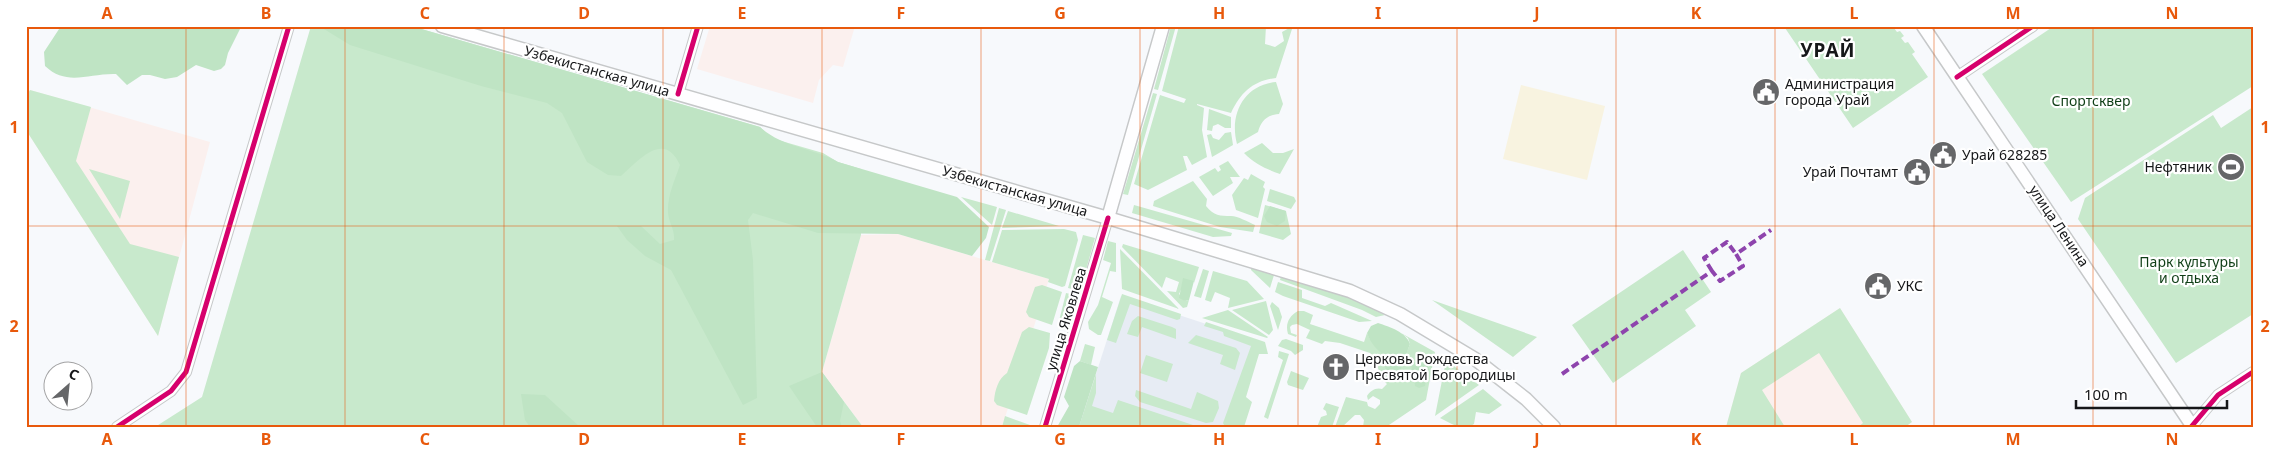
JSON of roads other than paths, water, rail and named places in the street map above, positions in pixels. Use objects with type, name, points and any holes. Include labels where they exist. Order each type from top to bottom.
[{"type":"main road","name":"Узбекистанская улица","points":[[442,26],[1323,281],[1376,302],[1429,330],[1476,359],[1526,399],[1554,427]]},
{"type":"main road","name":"улица Яковлева","points":[[1108,218],[1164,26]]},
{"type":"main road","name":"улица Ленина","points":[[1923,26],[2192,426]]},
{"type":"street","points":[[117,427],[163,397],[179,384],[186,372],[289,26]]},
{"type":"street","points":[[678,94],[698,26]]},
{"type":"street","points":[[1957,77],[2033,26]]},
{"type":"street","name":"улица Яковлева","points":[[1044,427],[1108,218]]},
{"type":"street","points":[[2192,426],[2218,395],[2253,372]]},
{"type":"place","name":"Администрация города Урай","points":[[1766,92]]},
{"type":"place","name":"Урай 628285","points":[[1943,155]]},
{"type":"place","name":"Нефтяник","points":[[2231,167]]},
{"type":"place","name":"Урай Почтамт","points":[[1917,172]]},
{"type":"place","name":"УКС","points":[[1878,286]]},
{"type":"place","name":"Церковь Рождества Пресвятой Богородицы","points":[[1336,367]]},
{"type":"district","name":"УРАЙ","points":[[1828,50]]},
{"type":"park label","name":"Спортсквер","points":[[2091,101]]},
{"type":"park label","name":"Парк культуры и отдыха","points":[[2189,270]]}]
